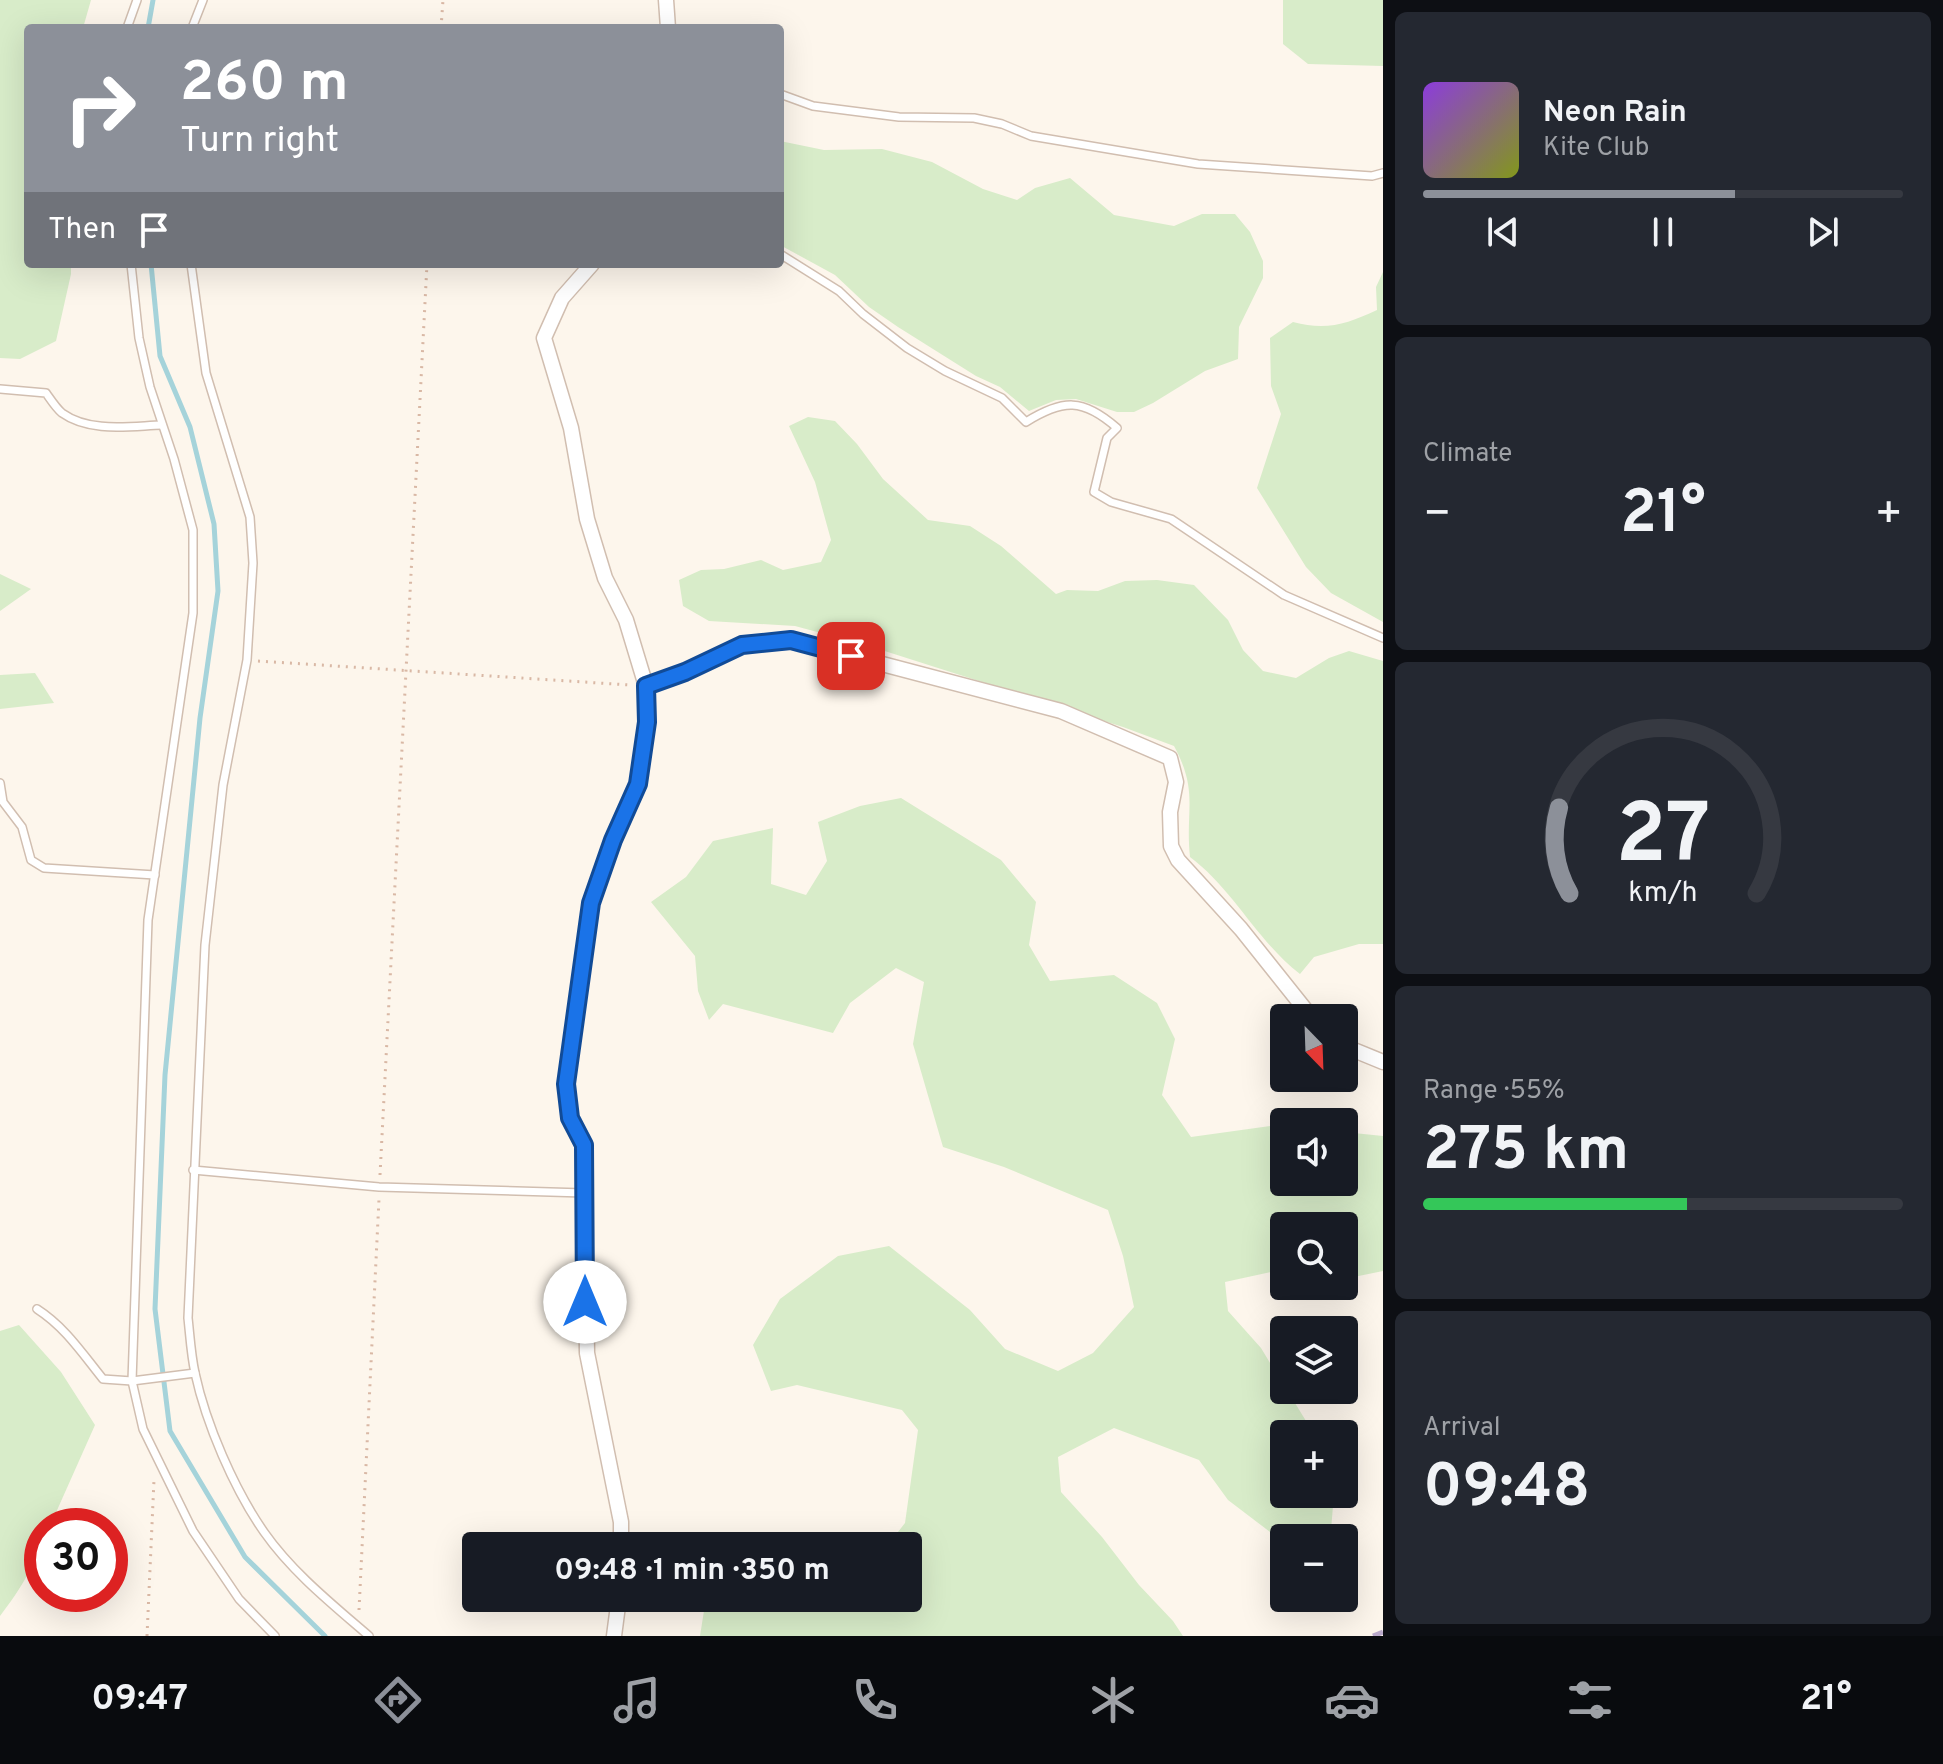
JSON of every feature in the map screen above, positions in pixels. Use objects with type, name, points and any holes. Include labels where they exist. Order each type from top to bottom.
[{"type":"street","points":[[666,0],[668,24]]},
{"type":"street","points":[[588,268],[562,298],[544,338],[571,428],[587,519],[605,578],[626,620],[646,686],[647,722],[638,784],[613,840],[591,903],[566,1084],[570,1118],[584,1145],[587,1353],[621,1532]]},
{"type":"street","points":[[646,686],[685,672],[742,645],[791,640],[1061,711],[1170,758],[1176,782],[1170,812],[1171,846],[1178,860],[1241,929],[1301,1004]]},
{"type":"street","points":[[1358,1052],[1383,1062]]},
{"type":"street","points":[[614,1636],[617,1612]]},
{"type":"lane","points":[[128,24],[137,0]]},
{"type":"lane","points":[[194,24],[203,0]]},
{"type":"lane","points":[[784,95],[813,106],[899,117],[974,118],[1002,124],[1031,136],[1198,164],[1372,176],[1383,173]]},
{"type":"lane","points":[[784,257],[839,291],[907,348],[945,371],[1002,398],[1026,422],[1064,404],[1077,403],[1102,415],[1117,428],[1107,438],[1094,492],[1111,502],[1171,519],[1284,595],[1383,638]]},
{"type":"lane","points":[[131,268],[139,338],[150,387],[193,530],[193,613],[148,920],[132,1381],[143,1429],[193,1531],[239,1599],[275,1636]]},
{"type":"lane","points":[[192,268],[206,373],[250,517],[253,563],[247,660],[223,785],[205,945],[188,1318],[195,1373],[213,1431],[237,1485],[264,1532],[313,1588],[369,1636]]},
{"type":"lane","points":[[0,389],[46,393],[62,412],[82,422],[103,427],[162,425]]},
{"type":"lane","points":[[0,783],[3,802],[22,827],[31,860],[44,868],[155,875]]},
{"type":"lane","points":[[193,1170],[379,1187],[584,1193]]},
{"type":"lane","points":[[37,1309],[56,1321],[103,1379],[132,1381],[195,1373]]},
{"type":"path","points":[[441,24],[443,0]]},
{"type":"path","points":[[358,1627],[404,669],[427,268]]},
{"type":"path","points":[[247,660],[646,686]]},
{"type":"path","points":[[147,1636],[155,1453]]},
{"type":"green space","points":[[0,0],[91,0],[84,24],[24,24],[24,268],[71,268],[71,274],[56,341],[20,359],[0,358]]},
{"type":"green space","points":[[1283,0],[1383,0],[1383,66],[1308,64],[1283,44]]},
{"type":"green space","points":[[784,142],[824,150],[882,149],[932,162],[983,189],[1017,200],[1035,188],[1070,178],[1114,215],[1174,226],[1202,214],[1235,214],[1250,232],[1263,261],[1263,278],[1239,327],[1238,359],[1205,371],[1134,412],[1117,412],[1076,399],[1056,400],[1029,411],[1000,387],[976,376],[869,307],[835,275],[784,247]]},
{"type":"green space","points":[[1383,272],[1383,622],[1331,593],[1306,567],[1257,488],[1281,414],[1271,386],[1270,338],[1293,322],[1336,325],[1377,310],[1376,287]]},
{"type":"green space","points":[[808,417],[835,421],[883,479],[928,520],[970,526],[1001,546],[1056,594],[1067,590],[1098,591],[1125,581],[1157,580],[1194,585],[1228,620],[1243,650],[1263,671],[1296,678],[1329,658],[1349,651],[1383,661],[1383,944],[1359,944],[1314,957],[1300,974],[1285,961],[1219,884],[1190,857],[1189,789],[1174,746],[869,646],[795,626],[709,621],[683,606],[679,580],[701,570],[724,569],[761,560],[783,570],[821,562],[831,540],[815,482],[789,426]]},
{"type":"green space","points":[[0,574],[31,589],[0,611]]},
{"type":"green space","points":[[35,673],[54,703],[0,709],[0,675]]},
{"type":"green space","points":[[901,798],[1001,860],[1036,902],[1029,945],[1050,981],[1114,975],[1157,1003],[1175,1039],[1162,1095],[1191,1137],[1270,1126],[1270,1196],[1358,1196],[1358,1133],[1383,1136],[1383,1271],[1358,1276],[1358,1212],[1270,1212],[1270,1272],[1225,1282],[1228,1311],[1270,1363],[1270,1404],[1296,1404],[1305,1420],[1270,1420],[1270,1508],[1333,1508],[1332,1524],[1270,1524],[1270,1532],[1228,1500],[1199,1460],[1114,1428],[1058,1457],[1061,1492],[1183,1636],[700,1636],[704,1612],[922,1612],[922,1532],[898,1532],[905,1523],[918,1430],[902,1410],[797,1385],[771,1391],[753,1345],[780,1299],[838,1256],[889,1246],[970,1310],[1005,1349],[1058,1371],[1093,1353],[1134,1307],[1123,1256],[1108,1210],[1004,1167],[943,1147],[913,1044],[924,982],[896,968],[850,1003],[833,1033],[723,1004],[709,1020],[698,991],[695,956],[651,902],[686,877],[713,841],[773,828],[771,884],[806,895],[827,861],[818,822],[860,806]]},
{"type":"green space","points":[[19,1325],[61,1372],[95,1425],[58,1508],[24,1508],[24,1581],[0,1616],[0,1331]]},
{"type":"waterway","points":[[149,24],[153,0]]},
{"type":"waterway","points":[[151,268],[160,356],[190,427],[214,524],[218,591],[200,718],[165,1075],[155,1309],[170,1431],[245,1557],[325,1636]]},
{"type":"railway","points":[[1373,1636],[1383,1632]]},
{"type":"route","points":[[585,1302],[584,1145],[570,1118],[566,1084],[591,903],[613,840],[638,784],[647,722],[646,686],[685,672],[742,645],[791,640],[851,656]]}]
